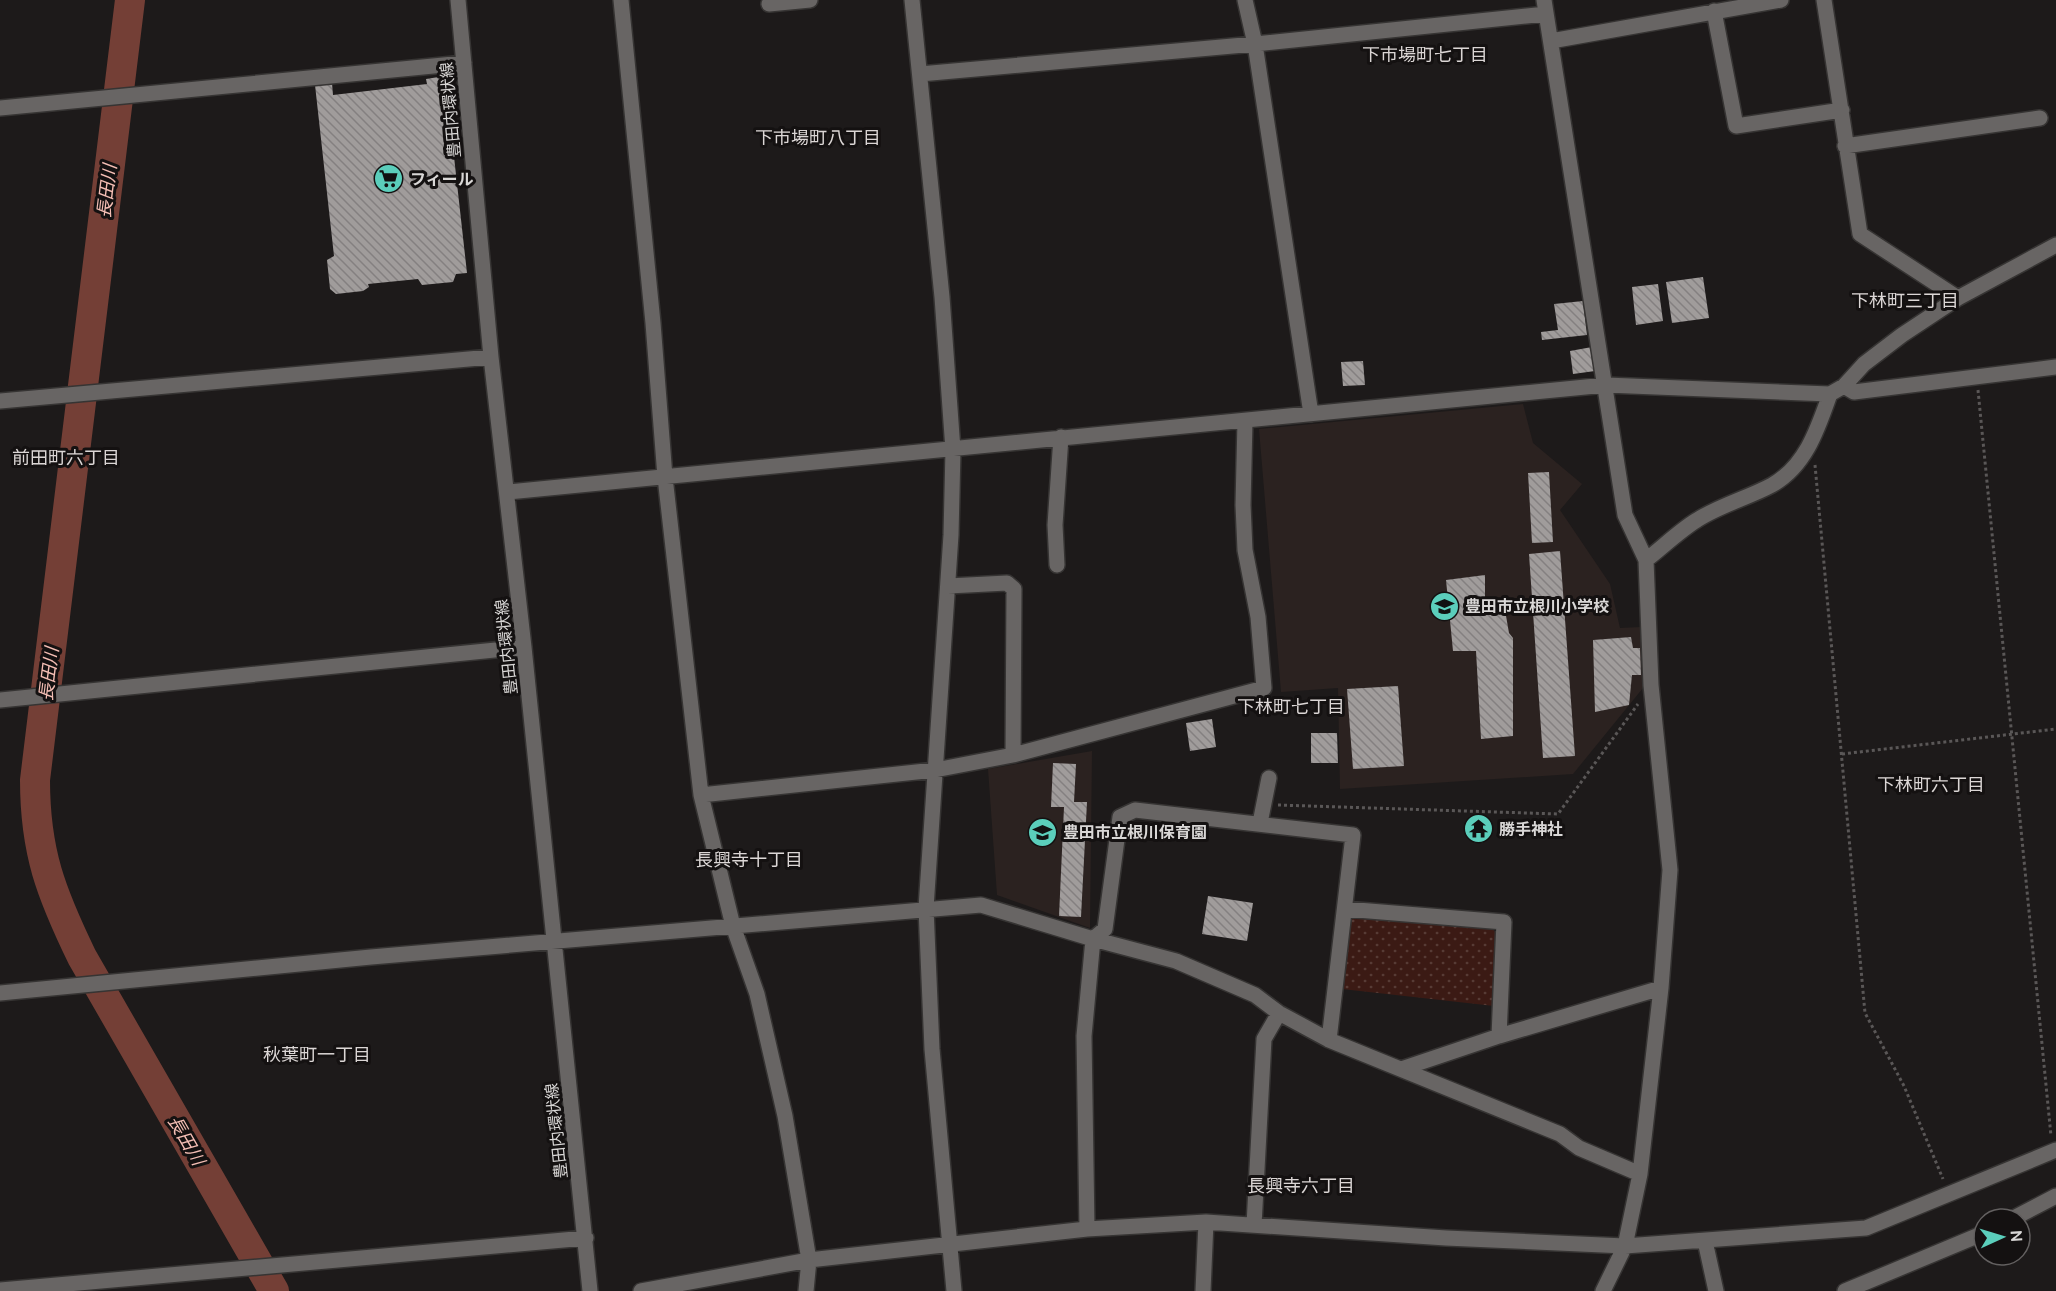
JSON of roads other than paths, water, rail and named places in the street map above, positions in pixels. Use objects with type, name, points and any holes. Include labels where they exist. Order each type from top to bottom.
[{"type":"street","name":"豊田内環状線","points":[[458,0],[491,357],[508,492],[590,1291]]},
{"type":"street","points":[[621,0],[653,323],[665,477],[701,795],[733,926],[757,994],[785,1116],[809,1260],[806,1291]]},
{"type":"street","points":[[769,4],[810,0]]},
{"type":"street","points":[[912,0],[953,450],[948,586],[926,908],[932,1049],[948,1245],[954,1291]]},
{"type":"street","points":[[1245,0],[1255,44],[1311,414]]},
{"type":"street","points":[[1551,41],[1781,0]]},
{"type":"street","points":[[1824,0],[1860,234],[1958,298]]},
{"type":"street","points":[[920,74],[1255,44],[1545,7],[1626,515],[1646,560],[1651,685],[1670,870],[1661,988],[1640,1174],[1625,1246],[1603,1291]]},
{"type":"street","points":[[1714,11],[1736,126],[1842,111]]},
{"type":"street","points":[[0,108],[464,63]]},
{"type":"street","points":[[1845,146],[2040,118]]},
{"type":"street","points":[[508,492],[1606,385],[1830,394],[1844,386],[1864,364],[1958,298],[2056,245]]},
{"type":"street","points":[[0,401],[491,357]]},
{"type":"street","points":[[1844,386],[1854,392],[2056,367]]},
{"type":"street","points":[[1646,560],[1695,521],[1774,484],[1802,459],[1813,439],[1830,394]]},
{"type":"street","points":[[701,795],[934,770],[1013,755],[1264,688],[1258,617],[1245,550],[1243,505],[1245,421]]},
{"type":"street","points":[[1057,566],[1055,525],[1061,438]]},
{"type":"street","points":[[948,586],[1007,583],[1014,590],[1013,755]]},
{"type":"street","points":[[0,700],[524,647]]},
{"type":"street","points":[[1260,823],[1269,778]]},
{"type":"street","points":[[1087,1229],[1084,1036],[1093,939],[1105,929],[1120,817],[1135,810],[1353,835],[1329,1040]]},
{"type":"street","points":[[0,993],[926,908],[981,905],[1176,961],[1255,995],[1279,1013],[1329,1040],[1560,1134],[1579,1148],[1640,1174]]},
{"type":"street","points":[[1345,909],[1504,922],[1499,1036]]},
{"type":"street","points":[[1401,1069],[1499,1036],[1661,988]]},
{"type":"street","points":[[1254,1224],[1264,1039],[1279,1013]]},
{"type":"street","points":[[641,1291],[809,1260],[1087,1229],[1206,1222],[1446,1238],[1625,1246],[1866,1228],[2054,1150]]},
{"type":"street","points":[[2032,1209],[2056,1196]]},
{"type":"street","points":[[1203,1291],[1206,1222]]},
{"type":"street","points":[[0,1290],[586,1238]]},
{"type":"street","points":[[1845,1291],[1972,1238]]},
{"type":"street","points":[[1705,1241],[1716,1291]]},
{"type":"waterway","name":"長田川","points":[[130,0],[35,780],[38,829],[47,872],[82,957],[274,1291]]},
{"type":"place","name":"フィール","points":[[389,179]]},
{"type":"place","name":"豊田市立根川小学校","points":[[1444,606]]},
{"type":"place","name":"勝手神社","points":[[1478,829]]},
{"type":"place","name":"豊田市立根川保育園","points":[[1042,832]]},
{"type":"district","name":"下市場町七丁目","points":[[1425,54]]},
{"type":"district","name":"下市場町八丁目","points":[[818,137]]},
{"type":"district","name":"下林町三丁目","points":[[1905,300]]},
{"type":"district","name":"前田町六丁目","points":[[66,457]]},
{"type":"district","name":"下林町七丁目","points":[[1291,706]]},
{"type":"district","name":"下林町六丁目","points":[[1931,784]]},
{"type":"district","name":"長興寺十丁目","points":[[749,859]]},
{"type":"district","name":"秋葉町一丁目","points":[[317,1054]]},
{"type":"district","name":"長興寺六丁目","points":[[1301,1185]]}]
